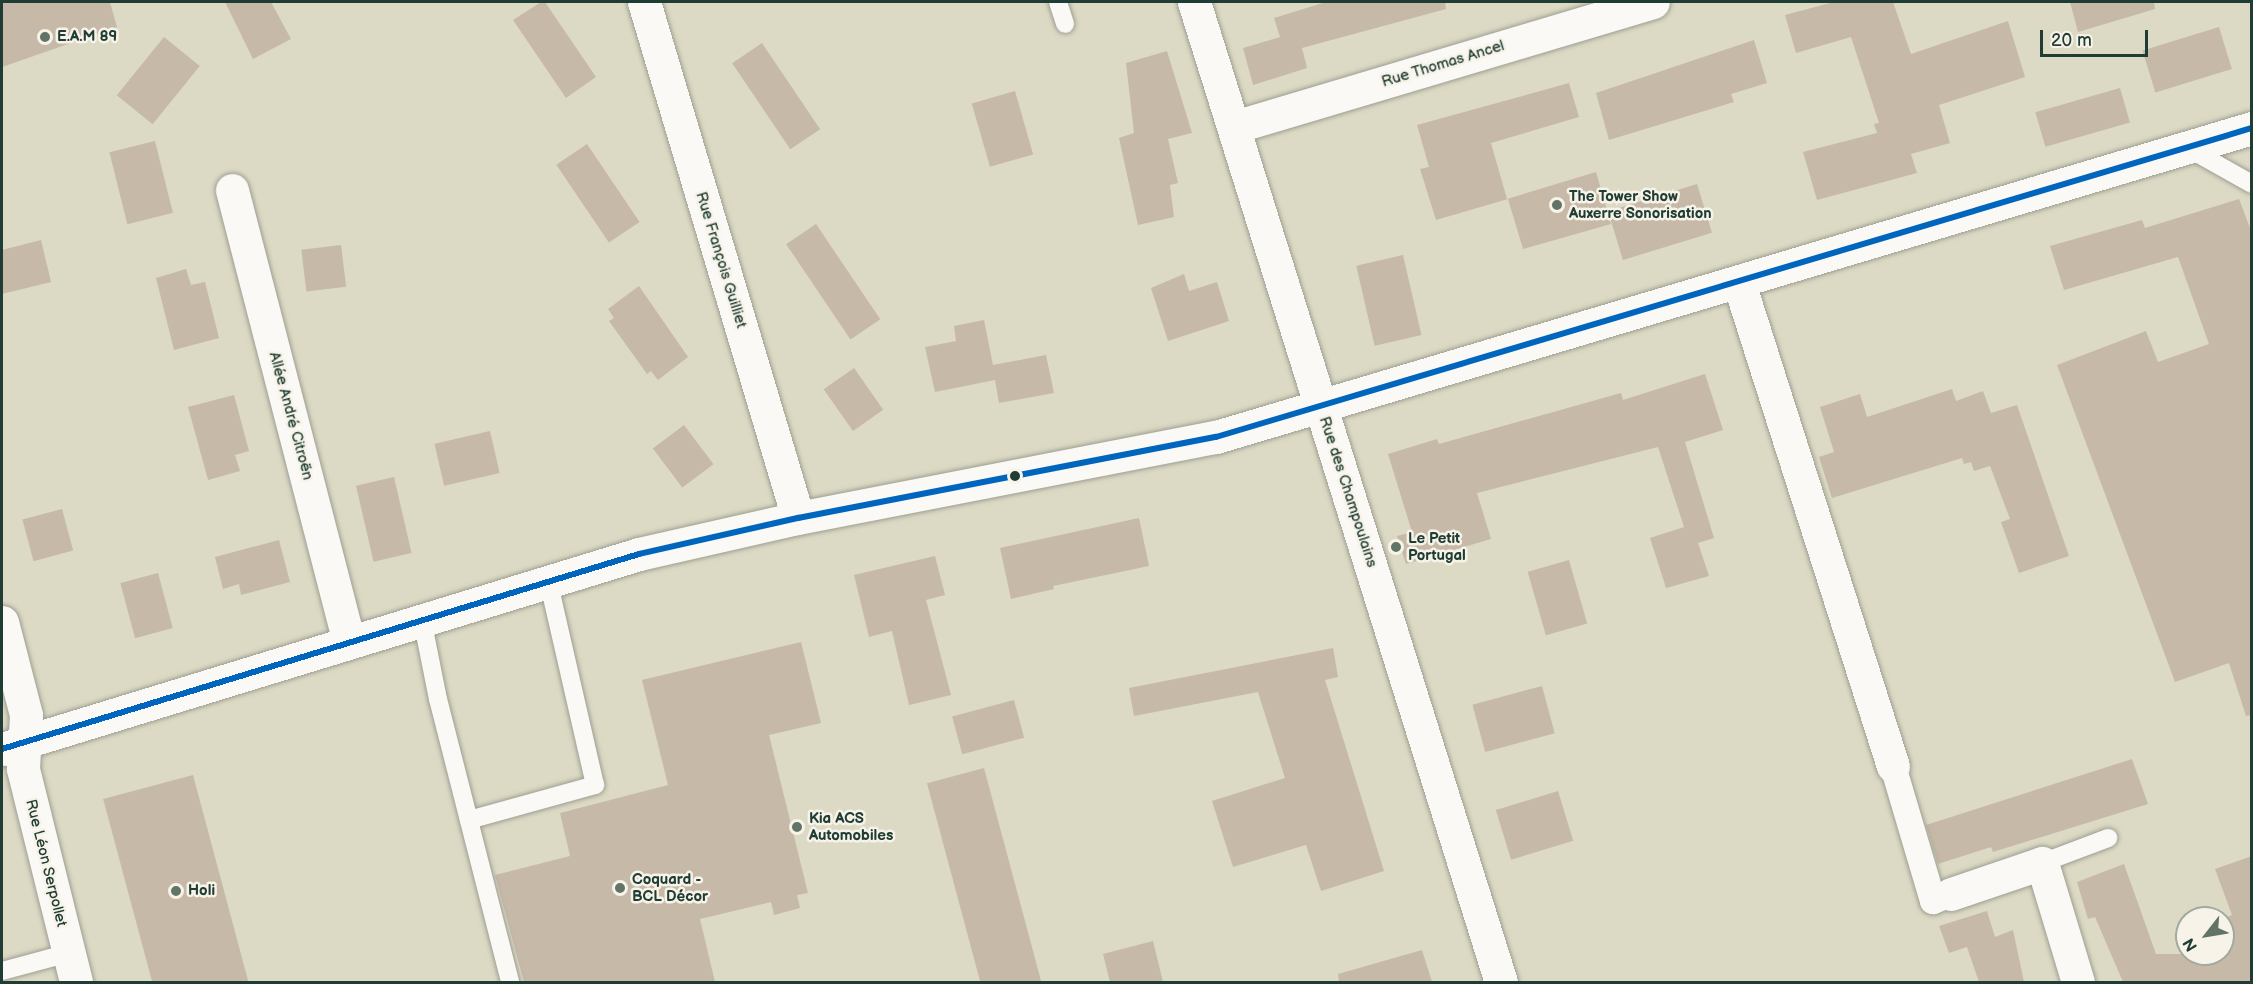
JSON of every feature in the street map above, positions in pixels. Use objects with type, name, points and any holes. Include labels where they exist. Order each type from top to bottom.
[{"type":"street","name":"Rue François Guilliet","points":[[644,2],[798,518]]},
{"type":"street","name":"Rue des Champoulains","points":[[1194,2],[1501,982]]},
{"type":"street","name":"Rue Thomas Ancel","points":[[1234,127],[1649,2]]},
{"type":"street","points":[[13,746],[548,580],[639,554],[798,518],[1216,437],[1739,283],[2252,128]]},
{"type":"street","name":"Allée André Citroën","points":[[232,190],[350,641]]},
{"type":"street","points":[[1739,283],[1893,766],[1933,901],[2042,863],[2078,982]]},
{"type":"street","name":"Rue Léon Serpollet","points":[[2,622],[26,715],[13,746],[23,769],[72,968]]},
{"type":"lane","points":[[1058,2],[1065,24]]},
{"type":"lane","points":[[2188,148],[2252,184]]},
{"type":"lane","points":[[469,820],[594,785],[548,580]]},
{"type":"lane","points":[[422,619],[510,982]]},
{"type":"lane","points":[[2042,863],[2108,838]]},
{"type":"lane","points":[[2,971],[72,968]]},
{"type":"building","name":"E.A.M 89","points":[[2,2],[110,2],[117,27],[2,67]]},
{"type":"building","points":[[225,2],[271,2],[291,39],[253,59]]},
{"type":"building","points":[[541,2],[545,2],[596,77],[566,98],[513,20]]},
{"type":"building","points":[[1326,2],[1445,2],[1446,9],[1302,48],[1307,68],[1253,85],[1243,48],[1280,37],[1274,18]]},
{"type":"building","points":[[1834,2],[1893,2],[1911,54],[2008,21],[2025,77],[1939,105],[1950,143],[1911,154],[1917,173],[1817,200],[1803,152],[1877,133],[1874,124],[1879,123],[1851,37],[1796,53],[1785,15]]},
{"type":"building","points":[[2070,2],[2154,2],[2155,9],[2078,32]]},
{"type":"building","points":[[2219,27],[2232,69],[2155,92],[2142,50]]},
{"type":"building","points":[[164,37],[200,66],[153,124],[117,95]]},
{"type":"building","points":[[1754,40],[1767,83],[1731,94],[1734,102],[1609,140],[1596,93]]},
{"type":"building","points":[[762,43],[820,129],[790,149],[732,63]]},
{"type":"building","points":[[1167,51],[1192,133],[1168,139],[1178,183],[1170,185],[1174,217],[1138,225],[1119,138],[1134,133],[1126,63]]},
{"type":"building","points":[[1569,83],[1579,117],[1491,143],[1507,199],[1596,172],[1611,224],[1523,249],[1508,199],[1436,220],[1420,169],[1429,167],[1417,125]]},
{"type":"building","points":[[2120,88],[2130,123],[2045,147],[2035,112]]},
{"type":"building","points":[[1015,91],[1033,154],[990,167],[972,103]]},
{"type":"building","points":[[155,141],[173,213],[127,224],[109,152]]},
{"type":"building","points":[[587,144],[640,222],[609,243],[556,165]]},
{"type":"building","points":[[1697,184],[1712,233],[1623,260],[1608,211]]},
{"type":"building","points":[[2239,199],[2252,233],[2252,715],[2246,716],[2229,663],[2175,682],[2057,365],[2146,331],[2158,362],[2209,344],[2178,257],[2064,290],[2050,246],[2142,220],[2145,228]]},
{"type":"building","points":[[816,224],[880,319],[850,339],[786,244]]},
{"type":"building","points":[[41,240],[51,282],[2,294],[2,250]]},
{"type":"building","points":[[341,245],[346,287],[306,292],[301,250]]},
{"type":"building","points":[[1403,255],[1421,335],[1375,346],[1356,266]]},
{"type":"building","points":[[186,269],[191,285],[205,282],[219,338],[174,350],[156,278]]},
{"type":"building","points":[[1184,274],[1189,291],[1217,282],[1229,321],[1168,341],[1151,288]]},
{"type":"building","points":[[639,286],[688,357],[658,380],[651,371],[647,374],[609,321],[614,318],[608,309]]},
{"type":"building","points":[[984,320],[993,365],[1046,355],[1054,393],[999,403],[995,380],[935,392],[925,347],[956,341],[954,326]]},
{"type":"building","points":[[854,368],[883,410],[853,431],[824,389]]},
{"type":"building","points":[[1705,374],[1723,430],[1685,442],[1714,538],[1698,543],[1709,576],[1666,588],[1650,538],[1684,527],[1658,447],[1477,493],[1491,539],[1406,564],[1397,536],[1412,532],[1388,454],[1437,439],[1439,444],[1621,393],[1623,400]]},
{"type":"building","points":[[1952,389],[1956,401],[1983,391],[1991,413],[2017,405],[2069,556],[2019,573],[2001,522],[2010,519],[1990,466],[1974,471],[1971,462],[1964,464],[1962,458],[1832,498],[1819,457],[1834,452],[1820,407],[1860,394],[1867,417]]},
{"type":"building","points":[[234,395],[249,451],[235,455],[240,471],[208,480],[188,407]]},
{"type":"building","points":[[684,425],[713,464],[682,488],[653,448]]},
{"type":"building","points":[[490,431],[500,473],[444,486],[434,444]]},
{"type":"building","points":[[394,477],[412,553],[374,562],[356,486]]},
{"type":"building","points":[[62,509],[73,551],[34,561],[22,520]]},
{"type":"building","points":[[1139,518],[1149,566],[1053,586],[1054,589],[1011,599],[1000,548]]},
{"type":"building","points":[[279,540],[290,582],[241,595],[239,584],[223,589],[215,557]]},
{"type":"building","points":[[935,556],[945,595],[926,600],[951,695],[909,705],[892,631],[869,637],[854,575]]},
{"type":"building","points":[[1569,560],[1587,623],[1546,635],[1528,572]]},
{"type":"building","points":[[158,573],[173,628],[135,638],[120,583]]},
{"type":"building","points":[[801,642],[821,723],[769,735],[808,893],[797,895],[800,908],[774,915],[771,902],[700,919],[715,982],[524,982],[495,875],[570,856],[560,813],[668,785],[642,680]]},
{"type":"building","points":[[1333,648],[1338,677],[1325,680],[1384,871],[1321,891],[1306,845],[1233,867],[1212,801],[1285,778],[1258,692],[1134,716],[1129,688]]},
{"type":"building","points":[[1542,686],[1555,733],[1485,752],[1472,705]]},
{"type":"building","points":[[1014,700],[1024,738],[962,754],[952,717]]},
{"type":"building","points":[[2132,759],[2148,804],[1993,852],[1991,847],[1938,864],[1926,825]]},
{"type":"building","points":[[984,768],[1041,982],[980,982],[927,783]]},
{"type":"building","name":"Holi","points":[[193,775],[248,982],[152,982],[103,799]]},
{"type":"building","points":[[1558,791],[1573,841],[1511,860],[1496,810]]},
{"type":"building","points":[[2252,856],[2252,982],[2123,982],[2095,917],[2088,919],[2077,882],[2124,864],[2156,954],[2175,954],[2175,966],[2235,966],[2235,906],[2229,906],[2215,869]]},
{"type":"building","points":[[1987,911],[1995,937],[2013,930],[2024,982],[1979,982],[1967,947],[1949,953],[1939,926]]},
{"type":"building","points":[[1153,941],[1163,982],[1110,982],[1103,954]]},
{"type":"building","points":[[1422,950],[1432,982],[1339,982],[1338,974]]},
{"type":"transit line","points":[[2,749],[639,554],[798,518],[1216,437],[2252,128]]},
{"type":"place","name":"E.A.M 89","points":[[45,37]]},
{"type":"place","name":"The Tower Show Auxerre Sonorisation","points":[[1557,205]]},
{"type":"place","name":"Le Petit Portugal","points":[[1396,547]]},
{"type":"place","name":"Kia ACS Automobiles","points":[[797,827]]},
{"type":"place","name":"Coquard - BCL Décor","points":[[620,888]]},
{"type":"place","name":"Holi","points":[[176,891]]}]
